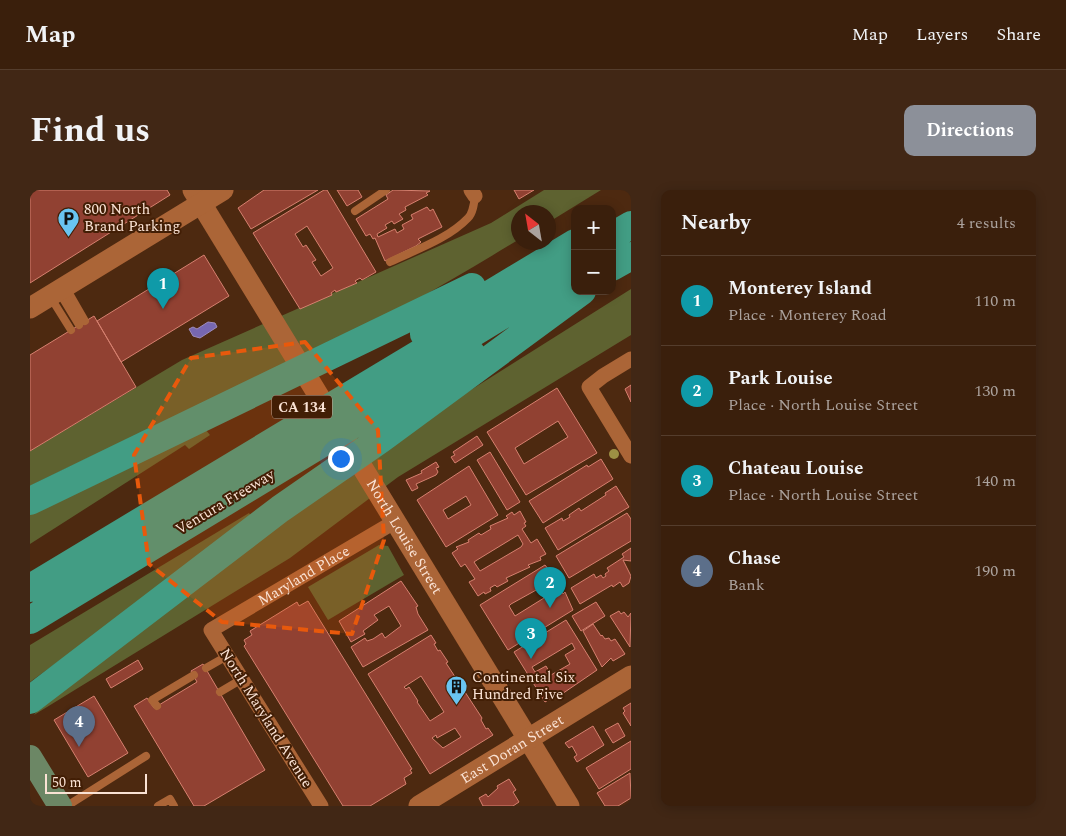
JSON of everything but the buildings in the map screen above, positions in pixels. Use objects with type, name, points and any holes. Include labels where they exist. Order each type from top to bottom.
[{"type":"highway","points":[[616,218],[631,210]]},
{"type":"highway","points":[[616,233],[631,224]]},
{"type":"highway","points":[[30,501],[571,239]]},
{"type":"highway","name":"CA 134","points":[[30,571],[571,245]]},
{"type":"highway","points":[[30,588],[571,261]]},
{"type":"highway","points":[[30,601],[571,273]]},
{"type":"highway","name":"Ventura Freeway","points":[[30,620],[571,292]]},
{"type":"highway","points":[[30,700],[280,509],[381,439],[577,295]]},
{"type":"main road","points":[[30,758],[60,806]]},
{"type":"street","points":[[30,308],[197,197],[224,190]]},
{"type":"street","name":"North Louise Street","points":[[197,197],[569,806]]},
{"type":"street","points":[[631,359],[603,376],[589,388],[631,456]]},
{"type":"street","name":"Maryland Place","points":[[211,630],[396,521]]},
{"type":"street","name":"North Maryland Avenue","points":[[211,630],[321,806]]},
{"type":"street","name":"East Doran Street","points":[[419,806],[631,676]]},
{"type":"lane","points":[[355,211],[386,190]]},
{"type":"lane","points":[[390,262],[444,235],[468,218],[473,208],[473,193]]},
{"type":"lane","points":[[58,291],[82,323]]},
{"type":"lane","points":[[58,291],[71,330]]},
{"type":"lane","points":[[206,668],[227,656]]},
{"type":"lane","points":[[156,706],[152,700],[194,676]]},
{"type":"lane","points":[[220,692],[242,679]]},
{"type":"lane","points":[[67,806],[146,756]]},
{"type":"lane","points":[[158,806],[170,799],[174,806]]},
{"type":"highlighted area","points":[[305,342],[378,430],[384,540],[352,634],[222,622],[149,564],[134,455],[191,358]]},
{"type":"green space","points":[[544,190],[601,190],[577,205],[571,205],[571,208],[556,218],[556,205],[520,205]]},
{"type":"green space","points":[[511,211],[511,244],[421,297],[321,350],[30,486],[30,451],[182,360],[491,223]]},
{"type":"green space","points":[[631,289],[631,335],[398,477],[290,558],[34,715],[51,694],[341,472]]},
{"type":"green space","points":[[201,424],[210,435],[189,449],[185,445],[30,544],[30,510]]},
{"type":"green space","points":[[249,513],[254,520],[30,682],[30,645]]},
{"type":"green space","points":[[379,545],[388,546],[404,575],[328,620],[308,587]]},
{"type":"shaded area","points":[[208,322],[215,323],[217,327],[200,338],[193,336],[189,329],[193,327],[197,329]]},
{"type":"place","name":"800 North Brand Parking","points":[[68,237]]},
{"type":"place","name":"Monterey Island","points":[[163,309]]},
{"type":"place","name":"Park Louise","points":[[550,608]]},
{"type":"place","name":"Chateau Louise","points":[[531,659]]},
{"type":"place","name":"Continental Six Hundred Five","points":[[456,705]]},
{"type":"place","name":"Chase","points":[[79,747]]}]
